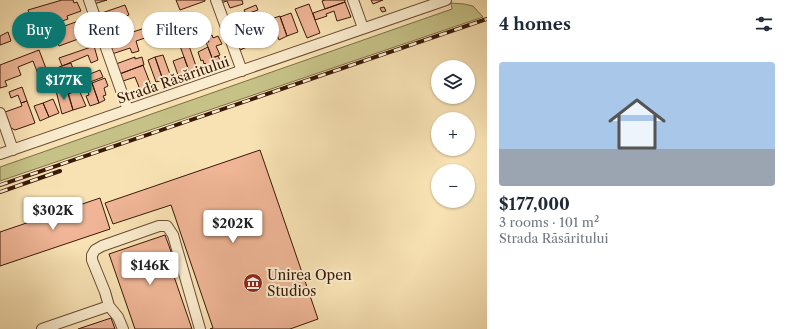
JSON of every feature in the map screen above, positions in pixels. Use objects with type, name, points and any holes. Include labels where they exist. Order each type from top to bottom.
[{"type":"street","points":[[89,0],[128,110]]},
{"type":"street","points":[[216,0],[242,70]]},
{"type":"street","points":[[353,0],[363,28]]},
{"type":"street","points":[[414,0],[418,10]]},
{"type":"street","name":"Strada Răsăritului","points":[[0,154],[446,0]]},
{"type":"street","points":[[0,113],[14,150]]},
{"type":"street","points":[[123,329],[118,317],[108,306],[105,292],[92,260],[92,255],[94,250],[102,246],[159,226],[167,226],[173,235],[200,329]]},
{"type":"street","points":[[42,329],[108,306]]},
{"type":"shaded area","points":[[451,3],[473,6],[483,17],[0,181],[0,167],[452,9]]},
{"type":"building","points":[[62,0],[73,0],[74,3],[77,2],[81,11],[74,12],[74,14],[67,16],[68,19],[66,20],[66,12],[29,12],[28,10]]},
{"type":"building","points":[[93,0],[107,0],[94,4]]},
{"type":"building","points":[[176,0],[205,0],[205,1],[180,10]]},
{"type":"building","points":[[220,0],[242,0],[243,4],[230,8],[227,1],[221,3]]},
{"type":"building","points":[[345,0],[345,2],[325,9],[322,1]]},
{"type":"building","points":[[371,0],[383,0],[373,4]]},
{"type":"building","points":[[345,2],[351,17],[337,21],[334,11],[326,14],[327,16],[315,20],[313,13]]},
{"type":"building","points":[[309,4],[320,33],[307,38],[295,9]]},
{"type":"building","points":[[125,5],[128,12],[105,12]]},
{"type":"building","points":[[256,5],[258,10],[245,12],[244,10]]},
{"type":"building","points":[[384,7],[386,11],[382,12],[380,8]]},
{"type":"building","points":[[291,13],[298,32],[287,36],[280,17]]},
{"type":"building","points":[[279,16],[287,36],[279,40]]},
{"type":"building","points":[[74,23],[74,41],[66,43],[66,26]]},
{"type":"building","points":[[142,29],[142,39],[136,41],[139,51],[132,53],[130,48],[134,48],[134,32]]},
{"type":"building","points":[[8,32],[11,41],[0,45],[0,36]]},
{"type":"building","points":[[212,35],[213,38],[218,36],[220,40],[220,45],[216,46],[220,55],[212,58],[208,48],[212,48]]},
{"type":"building","points":[[88,48],[95,48],[98,60],[91,63],[88,55],[62,66],[59,58]]},
{"type":"building","points":[[110,48],[130,48],[112,54]]},
{"type":"building","points":[[181,48],[190,48],[197,69],[189,71]]},
{"type":"building","points":[[208,48],[214,63],[207,66],[205,63],[204,64],[203,60],[201,61],[198,52]]},
{"type":"building","points":[[39,50],[47,71],[38,74],[33,61],[18,67],[21,75],[5,81],[7,86],[0,88],[0,65]]},
{"type":"building","points":[[163,55],[171,77],[163,80],[155,57]]},
{"type":"building","points":[[218,56],[220,60],[214,63],[212,58]]},
{"type":"building","points":[[135,57],[135,59],[142,57],[144,65],[119,74],[116,64]]},
{"type":"building","points":[[155,57],[163,80],[156,82],[148,60]]},
{"type":"building","points":[[184,57],[189,71],[178,75],[173,61]]},
{"type":"building","points":[[71,63],[78,83],[67,87],[59,67]]},
{"type":"building","points":[[143,65],[152,88],[141,92],[135,77],[123,81],[120,74]]},
{"type":"building","points":[[100,70],[103,77],[80,86],[75,75],[84,71],[85,76]]},
{"type":"building","points":[[105,78],[108,86],[104,88],[106,95],[103,96],[105,100],[99,103],[92,83]]},
{"type":"building","points":[[92,83],[99,103],[90,106],[86,96],[89,95],[86,85]]},
{"type":"building","points":[[22,87],[27,101],[21,103],[18,95],[11,98],[9,92]]},
{"type":"building","points":[[67,88],[73,110],[62,114],[56,91]]},
{"type":"building","points":[[79,90],[86,106],[73,110],[68,94]]},
{"type":"building","points":[[53,99],[59,113],[49,117],[43,103]]},
{"type":"building","points":[[27,101],[35,123],[15,130],[11,128],[5,112],[22,106],[21,103]]},
{"type":"building","points":[[43,103],[49,117],[40,121],[34,106]]},
{"type":"building","points":[[260,150],[318,319],[290,329],[210,329],[213,328],[171,205],[113,224],[105,203]]},
{"type":"building","points":[[100,198],[110,229],[0,266],[0,232]]},
{"type":"building","points":[[165,235],[173,257],[168,259],[192,329],[135,329],[109,254]]},
{"type":"building","points":[[111,318],[115,329],[78,329]]},
{"type":"railway","points":[[0,185],[487,19]]},
{"type":"railway","points":[[0,192],[60,171]]},
{"type":"place","name":"Unirea Open Studios","points":[[253,283]]}]
